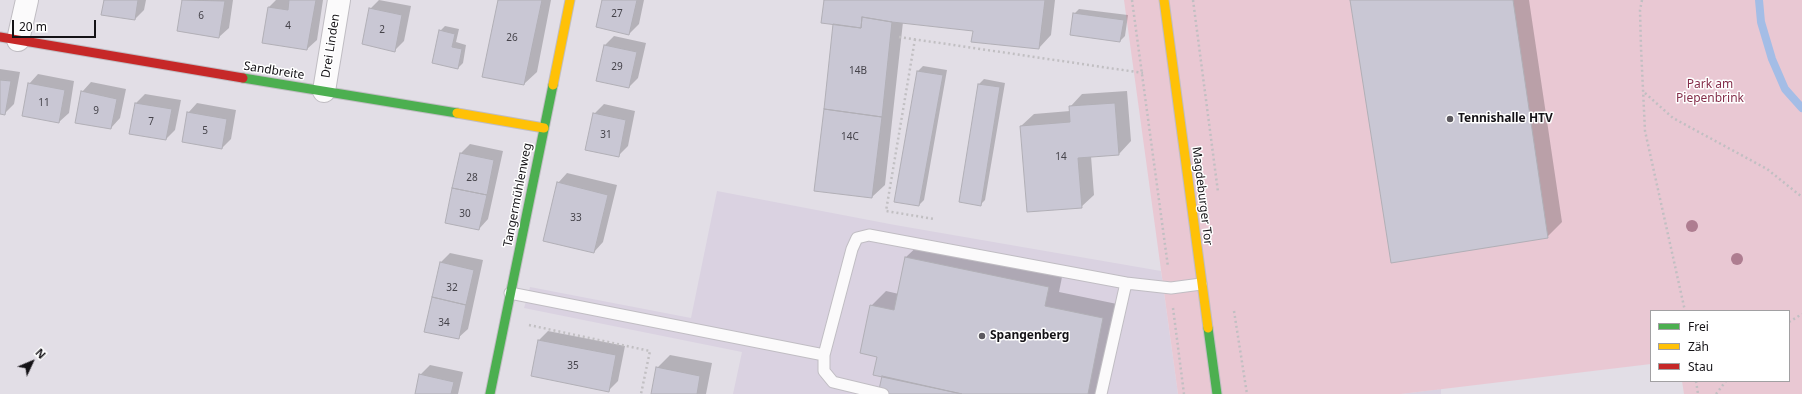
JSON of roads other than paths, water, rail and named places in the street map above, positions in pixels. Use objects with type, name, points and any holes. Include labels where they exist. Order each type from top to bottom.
[{"type":"street","points":[[9,39],[27,0]]},
{"type":"street","name":"Drei Linden","points":[[324,91],[339,0]]},
{"type":"street","name":"Tangermühlenweg","points":[[490,394],[570,0]]},
{"type":"street","name":"Magdeburger Tor","points":[[1164,0],[1217,394]]},
{"type":"street","name":"Sandbreite","points":[[9,39],[544,128]]},
{"type":"lane","points":[[883,394],[833,382],[824,372],[824,355],[852,249],[857,238],[869,235],[1126,283],[1171,288],[1201,284]]},
{"type":"lane","points":[[1101,394],[1126,283]]},
{"type":"lane","points":[[510,293],[824,355]]},
{"type":"waterway","points":[[1759,0],[1761,22],[1772,59],[1785,89],[1802,108]]},
{"type":"place","name":"Tennishalle HTV","points":[[1450,119]]},
{"type":"place","name":"Spangenberg","points":[[982,336]]},
{"type":"park label","name":"Park am Piepenbrink","points":[[1710,92]]}]
